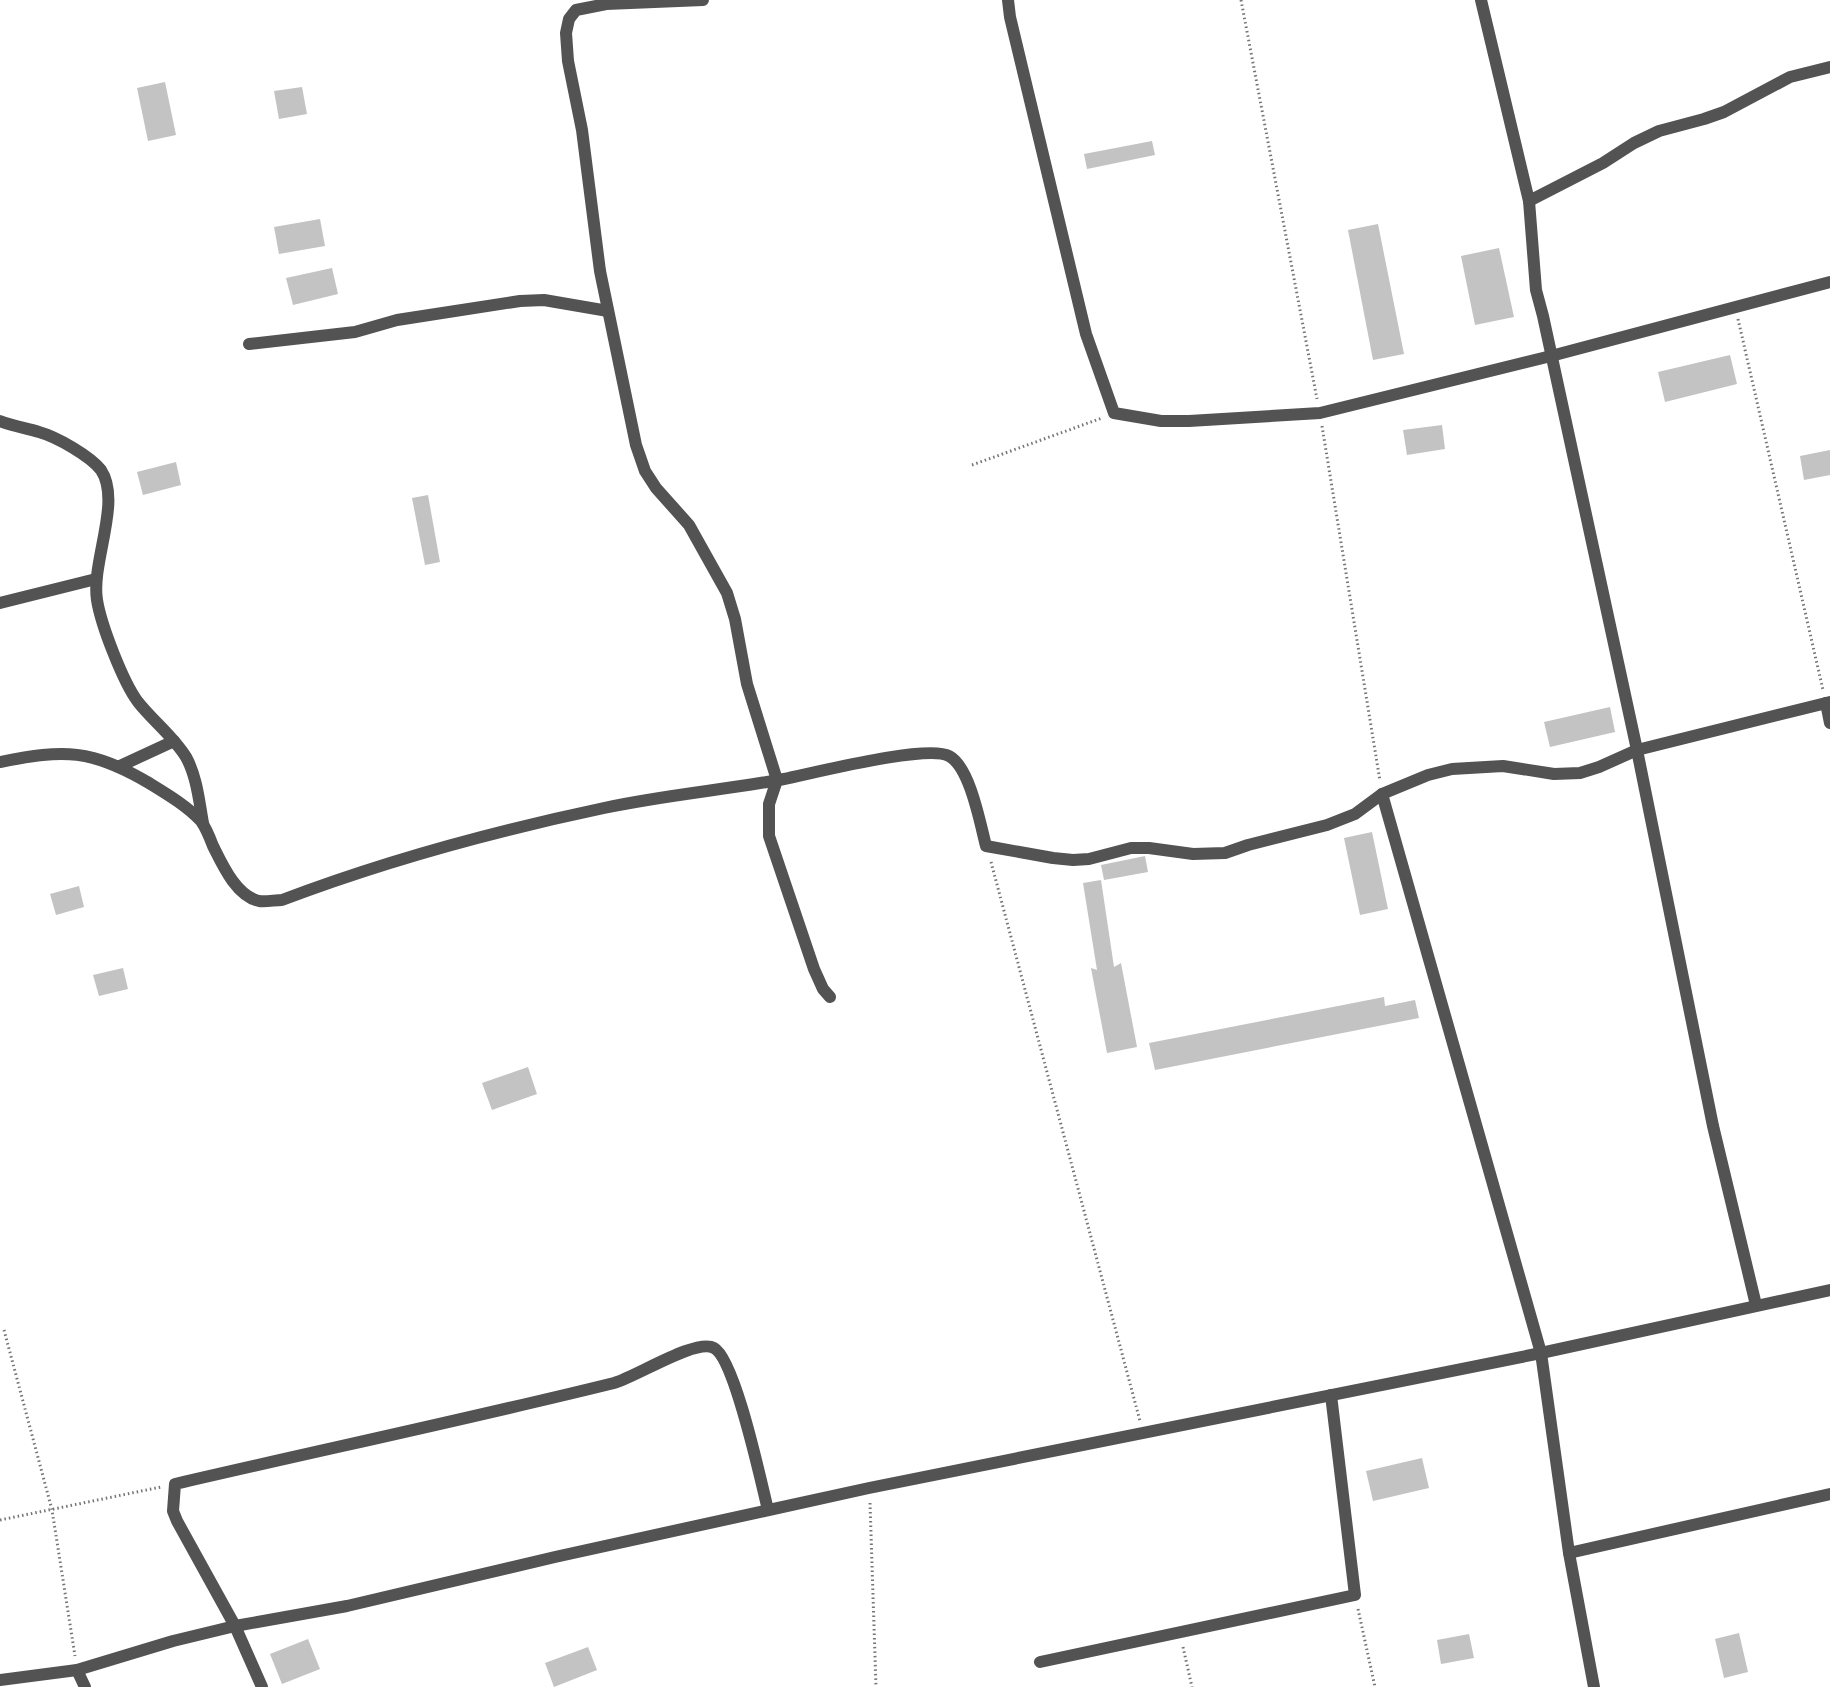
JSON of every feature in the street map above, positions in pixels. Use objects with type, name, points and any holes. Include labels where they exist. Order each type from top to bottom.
[{"type":"street","points":[[703,0],[606,4],[576,10],[569,19],[568,61],[582,130],[600,271],[629,418],[645,471],[689,525],[727,593],[735,619],[747,684],[777,780],[769,804],[769,836],[814,969],[823,989],[830,997]]},
{"type":"street","points":[[1008,0],[1010,17],[1086,334],[1114,413],[1161,422],[1320,413],[1551,356],[1830,282]]},
{"type":"street","points":[[1481,0],[1529,201],[1536,290],[1637,750],[1713,1126],[1756,1305]]},
{"type":"street","points":[[1529,201],[1659,131],[1704,120],[1724,112],[1783,80],[1830,67]]},
{"type":"street","points":[[249,344],[355,332],[397,320],[520,301],[544,300],[608,311]]},
{"type":"street","points":[[0,421],[54,438],[93,462],[100,469],[104,477],[108,510],[96,579],[97,600],[103,627],[137,700],[174,741],[186,758],[194,778],[202,823]]},
{"type":"street","points":[[0,603],[96,579]]},
{"type":"street","points":[[0,762],[28,756],[74,754],[100,758],[120,766],[189,810],[202,823],[232,879],[246,894],[258,901],[268,901],[282,900],[399,859],[595,810],[777,780],[919,752],[947,755],[961,767],[968,783],[986,846],[1073,860],[1089,859],[1131,848],[1193,854],[1225,853],[1327,825],[1355,814],[1382,794],[1428,775],[1452,769],[1503,766],[1554,774],[1580,772],[1599,767],[1637,750],[1828,702],[1830,723]]},
{"type":"street","points":[[120,766],[174,741]]},
{"type":"street","points":[[1382,794],[1541,1353],[1569,1552],[1594,1687]]},
{"type":"street","points":[[0,1680],[77,1670],[173,1641],[235,1626],[347,1606],[555,1557],[869,1488],[1541,1353],[1830,1290]]},
{"type":"street","points":[[262,1687],[235,1626],[177,1521],[173,1511],[175,1484],[617,1382],[694,1347],[708,1346],[716,1348],[722,1355],[734,1382],[768,1510]]},
{"type":"street","points":[[1040,1662],[1356,1595],[1331,1395]]},
{"type":"street","points":[[1569,1552],[1830,1494]]},
{"type":"street","points":[[77,1670],[85,1687]]},
{"type":"path","points":[[1241,0],[1320,413],[1382,794]]},
{"type":"path","points":[[1735,306],[1828,702]]},
{"type":"path","points":[[972,465],[1114,413]]},
{"type":"path","points":[[986,846],[1143,1433]]},
{"type":"path","points":[[4,1330],[52,1510],[77,1670]]},
{"type":"path","points":[[0,1520],[175,1484]]},
{"type":"path","points":[[869,1488],[876,1687]]},
{"type":"path","points":[[1356,1595],[1374,1687]]},
{"type":"path","points":[[1180,1633],[1192,1687]]},
{"type":"building","points":[[165,82],[176,135],[148,141],[137,88]]},
{"type":"building","points":[[302,87],[307,114],[279,119],[274,91]]},
{"type":"building","points":[[1152,141],[1155,155],[1087,169],[1084,154]]},
{"type":"building","points":[[320,219],[325,246],[279,254],[274,227]]},
{"type":"building","points":[[1378,224],[1404,354],[1373,360],[1348,230]]},
{"type":"building","points":[[1499,248],[1514,317],[1475,325],[1461,256]]},
{"type":"building","points":[[332,268],[338,294],[293,305],[286,278]]},
{"type":"building","points":[[1730,355],[1737,384],[1665,402],[1658,372]]},
{"type":"building","points":[[1442,425],[1445,449],[1407,455],[1403,430]]},
{"type":"building","points":[[1830,450],[1830,475],[1804,480],[1800,456]]},
{"type":"building","points":[[176,462],[181,485],[143,495],[137,472]]},
{"type":"building","points":[[428,495],[440,562],[425,565],[412,498]]},
{"type":"building","points":[[1610,707],[1615,732],[1550,747],[1544,722]]},
{"type":"building","points":[[1372,832],[1388,909],[1360,915],[1344,838]]},
{"type":"building","points":[[1145,856],[1148,872],[1104,880],[1101,865]]},
{"type":"building","points":[[1101,880],[1114,967],[1121,963],[1137,1047],[1107,1053],[1091,968],[1097,970],[1083,883]]},
{"type":"building","points":[[79,886],[84,907],[56,915],[50,894]]},
{"type":"building","points":[[123,968],[128,989],[99,996],[93,975]]},
{"type":"building","points":[[1384,997],[1385,1006],[1415,1000],[1419,1018],[1155,1070],[1149,1043]]},
{"type":"building","points":[[528,1067],[537,1094],[492,1110],[482,1083]]},
{"type":"building","points":[[1422,1458],[1429,1488],[1373,1501],[1366,1471]]},
{"type":"building","points":[[1739,1633],[1748,1672],[1724,1678],[1715,1639]]},
{"type":"building","points":[[1469,1634],[1474,1658],[1441,1664],[1437,1640]]},
{"type":"building","points":[[308,1639],[320,1669],[282,1684],[270,1654]]},
{"type":"building","points":[[588,1647],[597,1670],[554,1687],[545,1663]]}]
